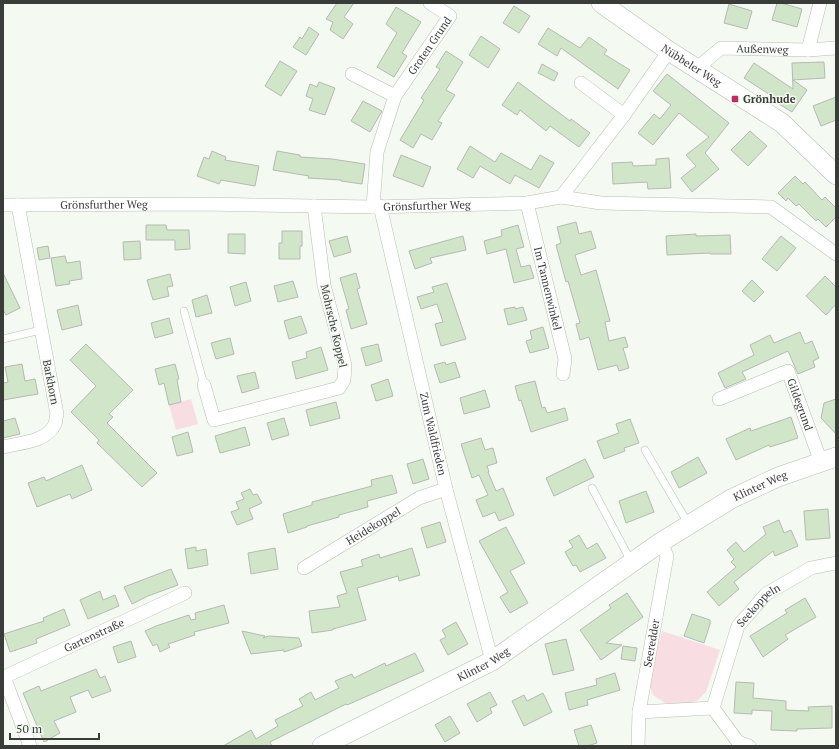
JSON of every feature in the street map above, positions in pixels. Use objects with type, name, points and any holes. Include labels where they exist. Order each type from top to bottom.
[{"type":"street","name":"Groten Grund","points":[[377,207],[377,152],[395,96],[450,16],[430,3]]},
{"type":"street","name":"Nübbeler Weg","points":[[601,3],[696,69],[782,123],[836,175]]},
{"type":"street","points":[[808,50],[820,3]]},
{"type":"street","name":"Außenweg","points":[[696,69],[721,48],[808,50],[836,48]]},
{"type":"street","points":[[561,197],[624,115],[669,51]]},
{"type":"street","points":[[352,74],[395,96]]},
{"type":"street","points":[[581,82],[624,115]]},
{"type":"street","name":"Grönsfurther Weg","points":[[3,205],[377,207],[527,203],[561,197],[601,203],[771,207],[836,254]]},
{"type":"street","name":"Im Tannenwinkel","points":[[527,203],[565,359],[563,374]]},
{"type":"street","name":"Barkhorn","points":[[3,447],[34,440],[47,434],[55,424],[57,414],[18,205]]},
{"type":"street","name":"Mohrsche Koppel","points":[[204,385],[214,420],[339,388],[344,380],[345,364],[324,285],[314,206]]},
{"type":"street","name":"Zum Waldfrieden","points":[[377,207],[446,489],[492,661]]},
{"type":"street","name":"Gildegrund","points":[[719,399],[788,371],[828,459]]},
{"type":"street","name":"Klinter Weg","points":[[322,746],[492,661],[661,542],[731,499],[778,477],[828,459]]},
{"type":"street","name":"Heidekoppel","points":[[304,568],[419,498],[446,489]]},
{"type":"street","name":"Seeredder","points":[[638,746],[639,712],[667,556],[661,542]]},
{"type":"street","name":"Seekoppeln","points":[[713,708],[738,626],[766,594],[811,568],[836,563]]},
{"type":"street","name":"Gartenstraße","points":[[30,746],[3,677],[185,592]]},
{"type":"street","points":[[639,712],[713,708],[738,742],[748,746]]},
{"type":"lane","points":[[184,311],[204,385]]},
{"type":"lane","points":[[3,339],[41,330]]},
{"type":"lane","points":[[645,450],[689,525]]},
{"type":"lane","points":[[592,488],[632,563]]},
{"type":"shaded area","points":[[191,399],[198,424],[176,430],[169,405]]},
{"type":"shaded area","points":[[662,631],[720,650],[706,692],[697,701],[681,705],[665,703],[653,695],[649,683]]},
{"type":"building","points":[[337,3],[354,3],[344,17],[353,24],[343,39],[330,30],[333,22],[326,19]]},
{"type":"building","points":[[777,3],[802,9],[797,27],[772,20]]},
{"type":"building","points":[[729,4],[752,11],[747,29],[724,23]]},
{"type":"building","points":[[514,6],[530,16],[519,33],[503,23]]},
{"type":"building","points":[[396,7],[421,22],[402,53],[407,56],[394,77],[377,67],[397,33],[386,24]]},
{"type":"building","points":[[309,27],[319,34],[306,55],[293,47],[300,37],[302,39]]},
{"type":"building","points":[[548,28],[580,48],[589,37],[607,50],[604,54],[630,70],[618,89],[561,48],[557,56],[538,44]]},
{"type":"building","points":[[481,36],[500,49],[488,68],[469,55]]},
{"type":"building","points":[[446,51],[463,62],[446,90],[455,95],[438,121],[442,123],[432,140],[421,134],[413,148],[400,140],[424,100],[421,98],[440,69],[436,67]]},
{"type":"building","points":[[280,61],[297,71],[281,96],[265,86]]},
{"type":"building","points":[[824,62],[825,78],[793,80],[807,90],[792,112],[779,104],[781,102],[744,78],[754,63],[793,89],[792,63]]},
{"type":"building","points":[[542,64],[558,73],[554,81],[538,73]]},
{"type":"building","points":[[667,74],[729,123],[705,153],[719,169],[692,192],[681,178],[696,166],[686,155],[709,137],[679,113],[653,145],[638,133],[654,114],[660,119],[671,105],[653,91]]},
{"type":"building","points":[[319,82],[335,88],[325,115],[309,110],[313,99],[306,96],[310,84],[317,87]]},
{"type":"building","points":[[518,82],[570,121],[571,119],[590,133],[579,147],[550,126],[546,131],[520,110],[517,115],[502,105]]},
{"type":"building","points":[[836,97],[836,120],[821,126],[813,106]]},
{"type":"building","points":[[363,101],[382,111],[370,132],[351,121]]},
{"type":"building","points":[[750,131],[767,146],[748,166],[731,150]]},
{"type":"building","points":[[470,146],[495,162],[501,153],[531,170],[540,155],[554,163],[539,188],[515,175],[510,184],[480,166],[473,178],[457,169]]},
{"type":"building","points":[[212,151],[226,157],[225,160],[259,166],[255,186],[221,180],[219,184],[197,176],[204,157],[209,159]]},
{"type":"building","points":[[277,151],[300,155],[300,157],[332,159],[365,164],[362,184],[341,180],[308,178],[309,176],[273,170]]},
{"type":"building","points":[[401,155],[431,167],[423,187],[393,176]]},
{"type":"building","points":[[669,158],[671,188],[648,189],[647,182],[613,184],[612,163],[632,162],[633,166],[656,165],[656,159]]},
{"type":"building","points":[[795,176],[803,184],[805,182],[822,200],[825,197],[836,208],[836,217],[826,227],[818,219],[816,221],[799,204],[796,206],[788,198],[786,201],[778,193]]},
{"type":"building","points":[[576,222],[579,234],[591,231],[596,248],[575,255],[581,275],[596,270],[610,321],[605,322],[609,341],[625,337],[628,347],[623,348],[629,368],[619,371],[617,365],[598,370],[589,337],[580,340],[576,324],[580,323],[568,281],[566,282],[556,245],[561,243],[557,227]]},
{"type":"building","points":[[146,225],[166,225],[167,230],[189,230],[190,249],[175,250],[175,240],[146,240]]},
{"type":"building","points":[[518,225],[524,247],[516,249],[521,267],[530,265],[534,278],[514,283],[506,249],[487,254],[484,241],[502,236],[501,230]]},
{"type":"building","points":[[282,231],[302,231],[300,259],[279,259],[279,243],[282,243]]},
{"type":"building","points":[[228,234],[245,234],[245,254],[228,253]]},
{"type":"building","points":[[696,234],[696,236],[730,235],[731,254],[710,253],[667,255],[666,236]]},
{"type":"building","points":[[347,236],[351,252],[334,257],[329,241]]},
{"type":"building","points":[[463,236],[466,250],[430,258],[432,263],[415,269],[409,251]]},
{"type":"building","points":[[781,236],[796,248],[777,271],[762,259]]},
{"type":"building","points":[[140,241],[141,259],[124,260],[123,242]]},
{"type":"building","points":[[48,246],[50,258],[39,260],[37,248]]},
{"type":"building","points":[[65,256],[67,263],[80,261],[82,279],[69,281],[70,284],[56,286],[51,258]]},
{"type":"building","points":[[3,273],[20,308],[6,315],[3,310]]},
{"type":"building","points":[[356,273],[360,288],[357,289],[367,324],[351,329],[346,310],[349,309],[340,278]]},
{"type":"building","points":[[170,274],[173,286],[167,287],[169,296],[153,300],[147,280]]},
{"type":"building","points":[[825,276],[836,287],[836,304],[826,315],[806,296]]},
{"type":"building","points":[[752,280],[764,292],[754,302],[742,291]]},
{"type":"building","points":[[293,281],[298,297],[278,302],[274,286]]},
{"type":"building","points":[[246,282],[251,301],[235,306],[230,287]]},
{"type":"building","points":[[447,283],[466,339],[441,346],[435,324],[443,322],[437,304],[421,309],[417,297],[434,292],[432,287]]},
{"type":"building","points":[[207,295],[212,313],[196,317],[192,300]]},
{"type":"building","points":[[78,305],[82,325],[62,330],[57,310]]},
{"type":"building","points":[[515,307],[515,309],[523,307],[527,320],[508,325],[504,309]]},
{"type":"building","points":[[301,316],[307,333],[289,339],[284,321]]},
{"type":"building","points":[[169,318],[173,333],[155,338],[151,323]]},
{"type":"building","points":[[543,327],[549,348],[530,353],[526,341],[532,339],[530,331]]},
{"type":"building","points":[[800,332],[805,344],[812,341],[819,358],[813,361],[815,367],[798,374],[788,351],[742,372],[746,379],[725,388],[718,373],[754,355],[750,345],[770,335],[774,343]]},
{"type":"building","points":[[230,338],[234,354],[216,359],[211,343]]},
{"type":"building","points":[[86,344],[133,390],[109,414],[113,417],[107,423],[157,473],[142,487],[97,443],[99,440],[71,412],[96,386],[70,360]]},
{"type":"building","points":[[378,344],[382,361],[366,366],[361,348]]},
{"type":"building","points":[[321,347],[328,370],[296,379],[292,362],[307,358],[306,352]]},
{"type":"building","points":[[445,362],[446,365],[455,362],[460,377],[440,383],[434,365]]},
{"type":"building","points":[[22,364],[25,381],[35,379],[38,394],[3,400],[3,383],[8,382],[5,367]]},
{"type":"building","points":[[175,364],[179,379],[177,380],[181,402],[169,405],[164,383],[159,385],[155,369]]},
{"type":"building","points":[[255,372],[259,388],[242,393],[237,376]]},
{"type":"building","points":[[388,379],[393,396],[376,401],[371,385]]},
{"type":"building","points":[[535,381],[542,408],[545,407],[547,413],[565,408],[568,420],[531,432],[515,386]]},
{"type":"building","points":[[485,390],[490,407],[464,414],[460,398]]},
{"type":"building","points":[[836,399],[836,434],[821,418],[824,403]]},
{"type":"building","points":[[336,402],[340,418],[310,426],[306,410]]},
{"type":"building","points":[[791,417],[798,438],[770,447],[769,445],[736,460],[726,439],[750,428],[751,431]]},
{"type":"building","points":[[15,418],[20,434],[3,438],[3,421]]},
{"type":"building","points":[[284,418],[289,435],[272,440],[267,423]]},
{"type":"building","points":[[630,419],[639,443],[624,448],[625,451],[604,459],[597,441],[619,433],[616,424]]},
{"type":"building","points":[[245,427],[250,445],[220,453],[215,436]]},
{"type":"building","points":[[188,432],[193,452],[177,456],[172,437]]},
{"type":"building","points":[[481,438],[485,450],[493,448],[497,463],[487,466],[496,491],[503,488],[514,515],[499,521],[495,512],[483,517],[476,500],[488,495],[479,475],[472,478],[461,444]]},
{"type":"building","points":[[698,457],[707,473],[679,488],[671,472]]},
{"type":"building","points":[[423,459],[429,479],[413,484],[407,464]]},
{"type":"building","points":[[585,459],[594,477],[554,496],[546,478]]},
{"type":"building","points":[[82,465],[92,490],[72,499],[70,494],[37,507],[28,483],[44,477],[46,481]]},
{"type":"building","points":[[392,475],[397,493],[367,501],[368,507],[339,515],[339,517],[288,533],[283,514],[312,505],[312,502],[372,486],[371,480]]},
{"type":"building","points":[[250,489],[253,495],[257,494],[262,503],[249,509],[253,519],[237,525],[231,512],[239,509],[236,502],[244,499],[241,493]]},
{"type":"building","points":[[646,491],[654,512],[626,523],[619,501]]},
{"type":"building","points":[[828,509],[830,538],[806,540],[804,511]]},
{"type":"building","points":[[779,520],[784,533],[791,530],[798,546],[775,556],[773,551],[734,582],[739,589],[719,606],[707,592],[736,567],[731,562],[734,559],[727,550],[736,542],[744,552],[766,534],[763,527]]},
{"type":"building","points":[[440,522],[446,542],[427,548],[421,528]]},
{"type":"building","points":[[506,527],[525,563],[510,571],[528,603],[510,613],[500,597],[508,592],[479,541]]},
{"type":"building","points":[[579,535],[587,549],[597,543],[606,558],[580,572],[576,565],[573,566],[565,552],[573,547],[569,541]]},
{"type":"building","points":[[196,547],[196,551],[206,549],[208,565],[188,569],[185,549]]},
{"type":"building","points":[[275,548],[278,569],[251,574],[248,553]]},
{"type":"building","points":[[412,548],[420,575],[399,581],[398,576],[357,588],[366,620],[333,630],[312,633],[309,611],[340,607],[337,596],[347,593],[340,572],[363,566],[361,560],[379,554],[380,558]]},
{"type":"building","points":[[171,569],[178,585],[148,596],[132,604],[124,587]]},
{"type":"building","points":[[100,591],[103,600],[115,595],[119,606],[88,619],[80,600]]},
{"type":"building","points":[[627,593],[643,617],[606,643],[622,645],[601,660],[580,630],[611,608],[609,605]]},
{"type":"building","points":[[805,598],[816,617],[785,635],[788,639],[763,657],[750,636],[787,613],[785,610]]},
{"type":"building","points":[[224,605],[229,623],[194,632],[195,635],[168,644],[170,647],[160,652],[157,644],[153,646],[145,631],[189,615],[191,620],[196,619],[195,613]]},
{"type":"building","points":[[64,609],[70,625],[36,639],[37,643],[10,652],[4,634],[44,621],[43,618]]},
{"type":"building","points":[[692,614],[710,620],[704,643],[684,636]]},
{"type":"building","points":[[456,622],[468,644],[448,655],[440,640],[446,637],[442,630]]},
{"type":"building","points":[[242,631],[265,636],[263,638],[269,636],[299,638],[302,646],[284,652],[284,650],[251,654]]},
{"type":"building","points":[[566,639],[574,670],[553,675],[545,644]]},
{"type":"building","points":[[131,641],[136,657],[118,663],[113,647]]},
{"type":"building","points":[[623,646],[637,648],[635,661],[621,659]]},
{"type":"building","points":[[415,653],[424,671],[347,705],[346,704],[270,742],[272,746],[223,746],[251,730],[256,739],[278,726],[275,720],[303,706],[299,699],[311,692],[315,700],[339,688],[335,681],[352,674],[354,678],[385,663],[386,666]]},
{"type":"building","points":[[96,669],[100,678],[105,676],[111,691],[92,698],[88,690],[70,697],[76,712],[54,721],[60,733],[44,742],[23,693],[39,686],[41,691]]},
{"type":"building","points":[[615,673],[620,690],[587,700],[588,705],[569,710],[565,693],[597,685],[596,679]]},
{"type":"building","points":[[736,682],[754,683],[753,698],[786,701],[786,710],[809,711],[808,707],[832,706],[832,728],[797,729],[797,731],[771,730],[772,711],[752,710],[752,714],[734,713]]},
{"type":"building","points":[[490,692],[497,705],[490,708],[492,713],[477,722],[467,704]]},
{"type":"building","points":[[543,693],[552,712],[524,726],[512,701],[524,695],[527,701]]},
{"type":"building","points":[[450,716],[460,733],[445,742],[435,725]]},
{"type":"building","points":[[591,725],[597,743],[587,746],[579,746],[574,730]]},
{"type":"place","name":"Grönhude","points":[[735,99]]}]
